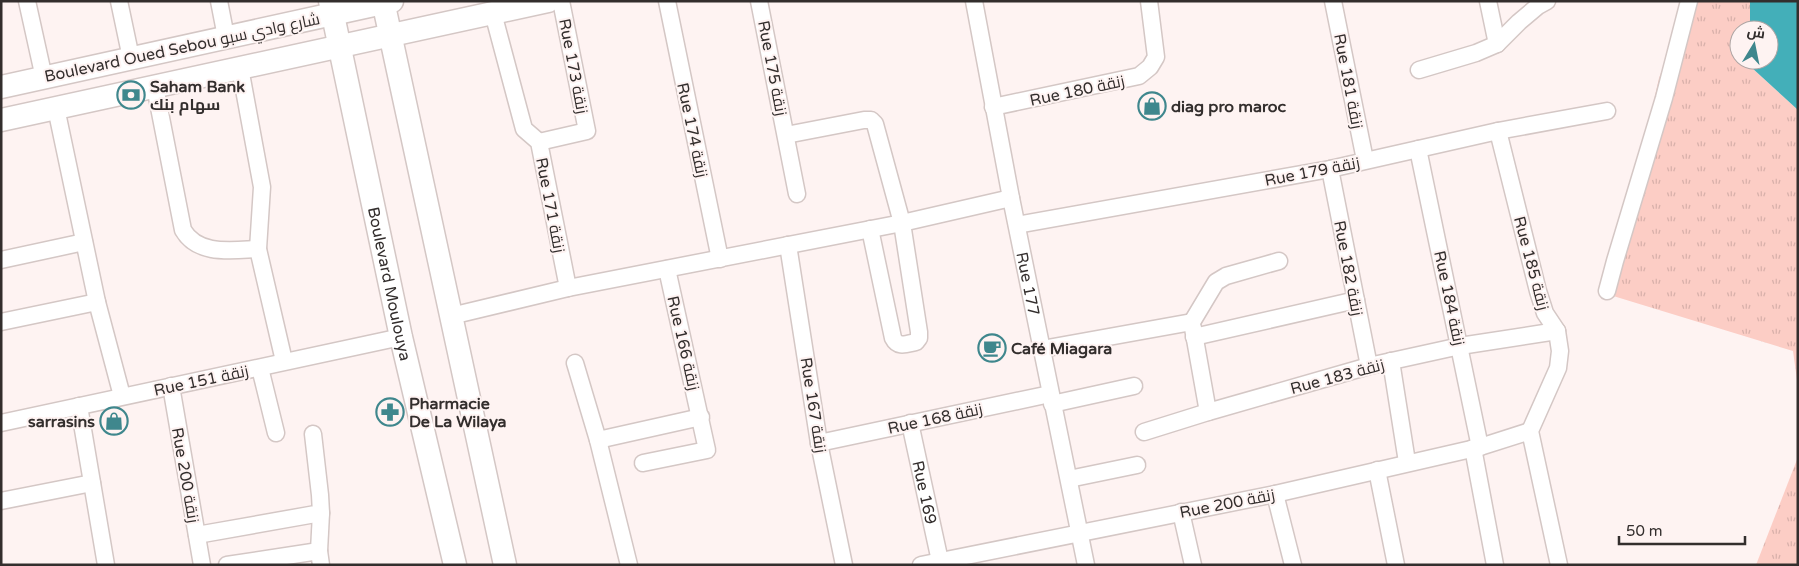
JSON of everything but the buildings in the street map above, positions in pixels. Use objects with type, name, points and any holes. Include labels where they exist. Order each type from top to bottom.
[{"type":"street","points":[[27,1],[44,78]]},
{"type":"street","points":[[119,1],[131,58]]},
{"type":"street","points":[[219,1],[226,37]]},
{"type":"street","name":"Boulevard Oued Sebou شارع وادي سبو","points":[[1,120],[548,1]]},
{"type":"street","name":"Rue 173 زنقة","points":[[539,142],[587,132],[561,1]]},
{"type":"street","name":"Rue 174 زنقة","points":[[667,1],[720,259]]},
{"type":"street","name":"Rue 175 زنقة","points":[[759,1],[797,194]]},
{"type":"street","name":"Rue 177","points":[[974,1],[1016,225],[1086,565]]},
{"type":"street","name":"Rue 180 زنقة","points":[[994,107],[1139,76],[1150,67],[1156,57],[1149,1]]},
{"type":"street","name":"Rue 181 زنقة","points":[[1334,1],[1365,160]]},
{"type":"street","points":[[1488,1],[1497,44]]},
{"type":"street","points":[[1419,70],[1476,53],[1497,44],[1532,11],[1548,1]]},
{"type":"street","points":[[1607,290],[1664,98],[1688,1]]},
{"type":"street","points":[[386,2],[391,35],[505,565]]},
{"type":"street","name":"Boulevard Oued Sebou شارع وادي سبو","points":[[1,87],[226,37],[332,8],[386,2]]},
{"type":"street","name":"Boulevard Moulouya","points":[[332,8],[401,337],[455,565]]},
{"type":"street","name":"Rue 171 زنقة","points":[[493,13],[524,129],[539,142],[568,288]]},
{"type":"street","points":[[240,68],[262,187],[258,250],[284,361]]},
{"type":"street","points":[[155,87],[183,230],[188,239],[215,251],[258,250]]},
{"type":"street","points":[[56,108],[97,302],[122,396]]},
{"type":"street","name":"Rue 179 زنقة","points":[[1016,225],[1330,169],[1498,132],[1607,111]]},
{"type":"street","points":[[786,135],[864,120],[870,120],[875,124],[902,223],[919,332],[919,338],[916,342],[900,345],[893,338],[870,229]]},
{"type":"street","name":"Rue 185 زنقة","points":[[1498,132],[1538,291],[1545,312],[1557,331],[1560,351],[1558,368],[1530,431]]},
{"type":"street","name":"Rue 184 زنقة","points":[[1418,149],[1460,346],[1494,565]]},
{"type":"street","name":"Rue 182 زنقة","points":[[1330,169],[1369,366]]},
{"type":"street","points":[[451,316],[568,288],[902,223],[1011,198]]},
{"type":"street","points":[[1,260],[84,242]]},
{"type":"street","name":"Rue 167 زنقة","points":[[788,245],[819,443],[844,565]]},
{"type":"street","points":[[1208,412],[1193,329],[1212,288],[1216,282],[1226,276],[1279,262]]},
{"type":"street","name":"Rue 166 زنقة","points":[[643,463],[707,450],[667,269]]},
{"type":"street","points":[[1042,349],[1193,329],[1356,300]]},
{"type":"street","points":[[1,322],[97,302]]},
{"type":"street","name":"Rue 183 زنقة","points":[[1144,432],[1369,366],[1460,346],[1557,331]]},
{"type":"street","name":"Rue 151 زنقة","points":[[1,422],[401,337]]},
{"type":"street","points":[[1391,361],[1407,462]]},
{"type":"street","points":[[574,363],[598,440],[629,565]]},
{"type":"street","points":[[260,368],[276,433]]},
{"type":"street","name":"Rue 200 زنقة","points":[[171,386],[202,565]]},
{"type":"street","name":"Rue 168 زنقة","points":[[819,443],[910,424],[1134,386]]},
{"type":"street","points":[[79,406],[106,565]]},
{"type":"street","points":[[598,440],[701,417]]},
{"type":"street","name":"Rue 169","points":[[910,424],[940,561]]},
{"type":"street","points":[[1530,431],[1559,565]]},
{"type":"street","name":"Rue 200 زنقة","points":[[921,565],[940,561],[976,559],[1079,533],[1275,494],[1477,447],[1530,431]]},
{"type":"street","points":[[228,565],[320,558],[320,495],[313,434]]},
{"type":"street","points":[[1069,479],[1137,465]]},
{"type":"street","points":[[1377,470],[1396,565]]},
{"type":"street","points":[[1,501],[92,483]]},
{"type":"street","points":[[1275,494],[1293,565]]},
{"type":"street","points":[[1181,512],[1193,565]]},
{"type":"street","points":[[197,535],[320,513]]},
{"type":"green space","points":[[1689,1],[1750,1],[1750,20],[1729,20],[1729,70],[1754,70],[1798,110],[1798,387],[1793,351],[1610,295],[1659,78]]},
{"type":"green space","points":[[1798,457],[1798,565],[1756,565]]},
{"type":"water","points":[[1750,1],[1798,1],[1798,110],[1754,70],[1779,70],[1779,20],[1750,20]]},
{"type":"place","name":"Saham Bank سهام بنك","points":[[131,95]]},
{"type":"place","name":"diag pro maroc","points":[[1152,106]]},
{"type":"place","name":"Café Miagara","points":[[992,348]]},
{"type":"place","name":"Pharmacie De La Wilaya","points":[[390,412]]},
{"type":"place","name":"sarrasins","points":[[114,421]]}]
